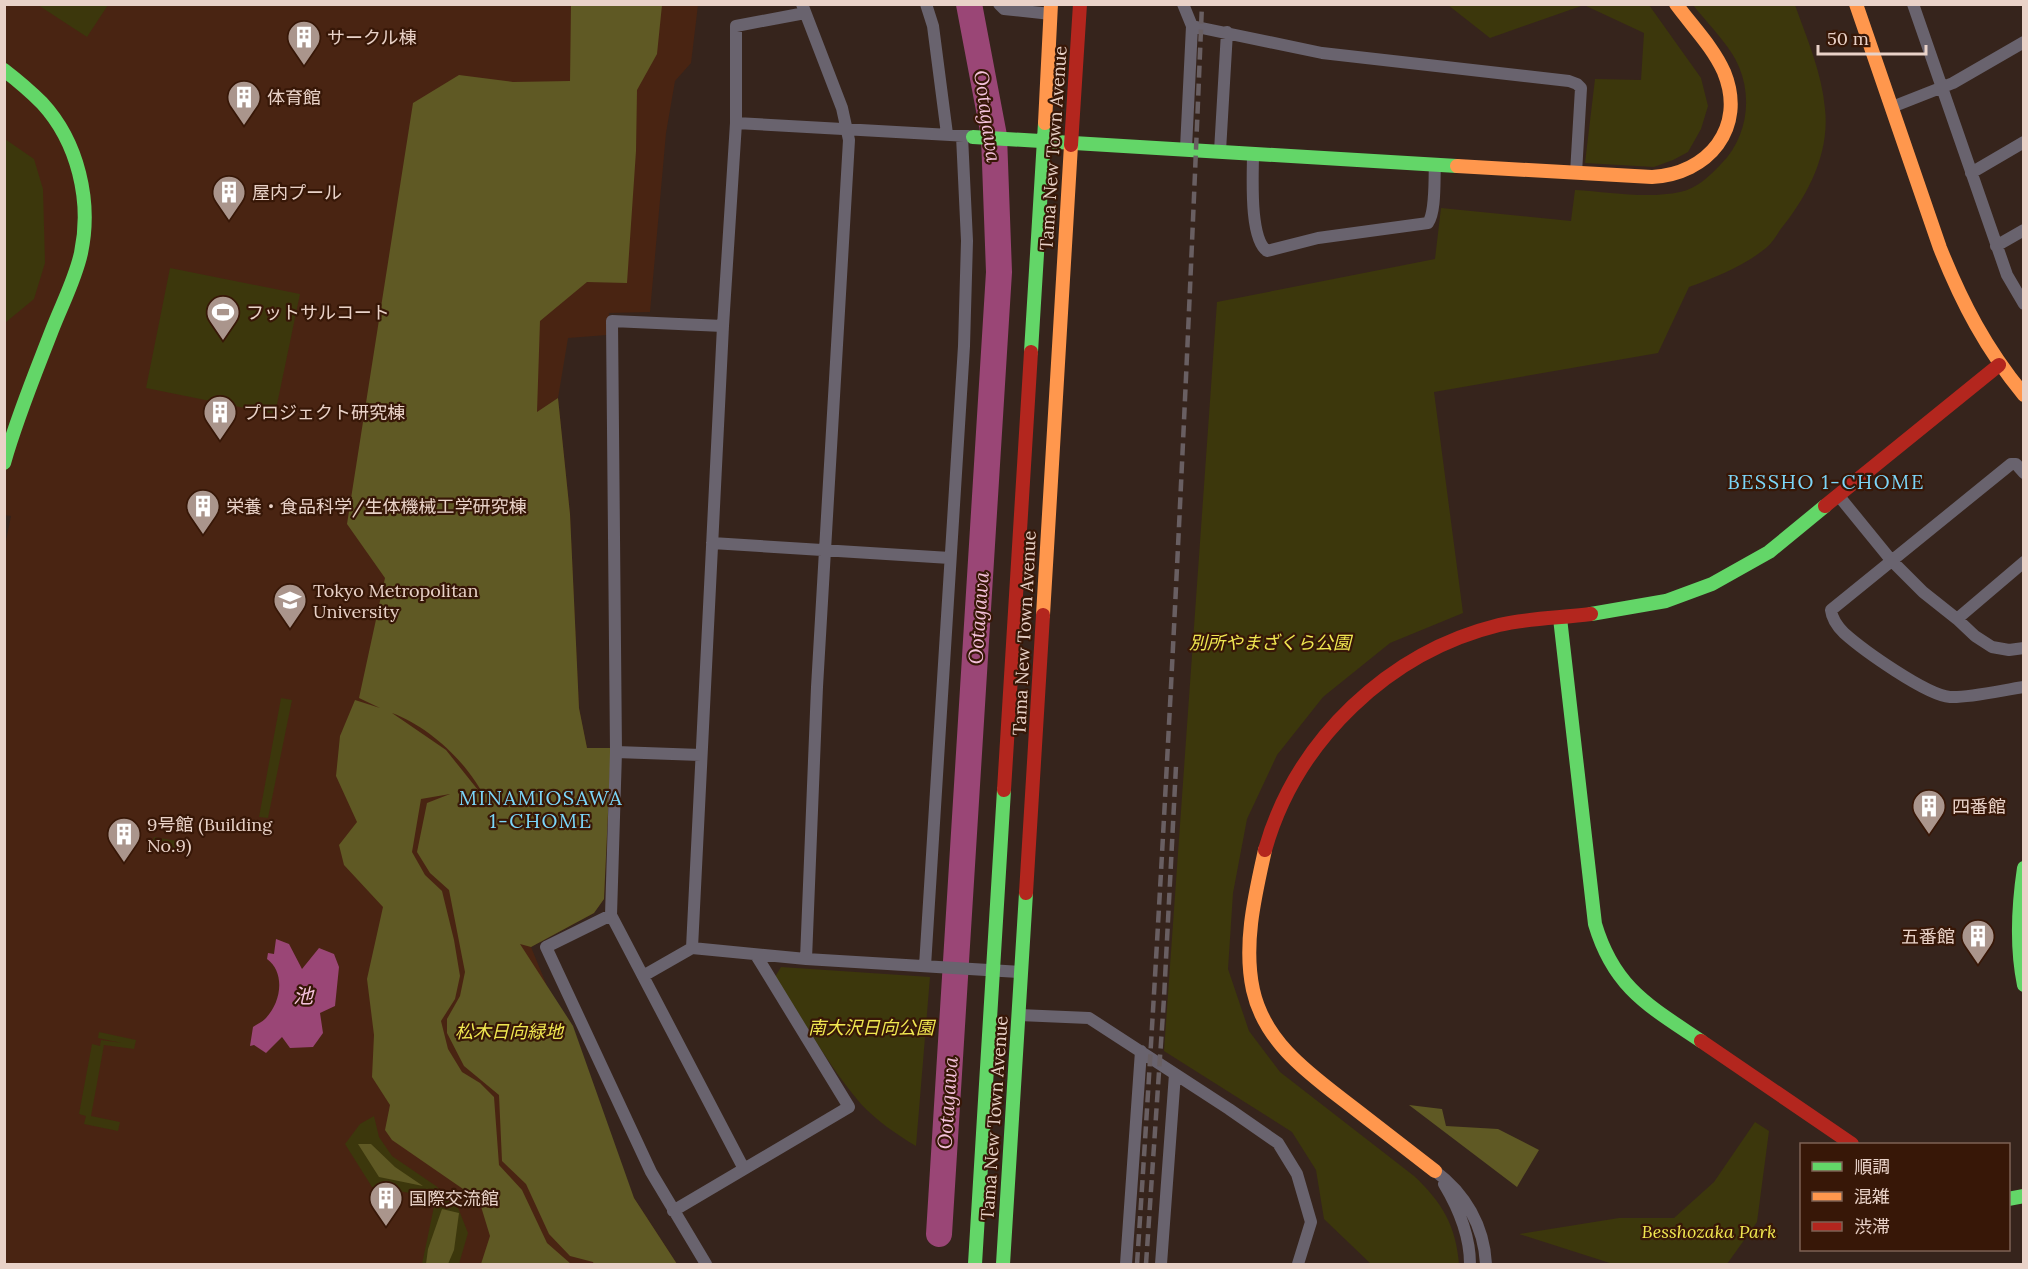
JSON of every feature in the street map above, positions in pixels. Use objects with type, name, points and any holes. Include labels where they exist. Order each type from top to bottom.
[{"type":"street","points":[[926,4],[933,26],[947,134]]},
{"type":"street","points":[[999,4],[1004,9],[1051,9]]},
{"type":"street","name":"Tama New Town Avenue","points":[[1003,1264],[1080,4]]},
{"type":"street","points":[[1183,4],[1192,26],[1186,148]]},
{"type":"street","points":[[736,123],[1646,177],[1668,176],[1690,169],[1703,161],[1718,146],[1730,119],[1731,103],[1724,73],[1711,51],[1676,4]]},
{"type":"street","points":[[1856,4],[1952,279],[1965,307],[1999,365],[2024,395]]},
{"type":"street","points":[[1914,5],[1996,246],[2007,275],[2024,304]]},
{"type":"street","points":[[692,948],[723,326],[736,123],[736,26],[803,9],[842,108],[848,129],[849,153],[818,687],[806,959]]},
{"type":"street","name":"Tama New Town Avenue","points":[[975,1264],[1051,9]]},
{"type":"street","points":[[1192,26],[1322,53],[1569,81],[1577,84],[1581,88],[1576,173]]},
{"type":"street","points":[[1220,151],[1227,32]]},
{"type":"street","points":[[1892,107],[1953,83],[2024,42]]},
{"type":"street","points":[[4,70],[32,92],[58,122],[70,143],[78,166],[85,206],[83,245],[75,275],[25,398],[4,463]]},
{"type":"street","points":[[931,966],[965,299],[967,136]]},
{"type":"street","points":[[1971,173],[2024,142]]},
{"type":"street","points":[[1253,154],[1253,205],[1259,241],[1267,251],[1318,238],[1428,223],[1432,211],[1435,165]]},
{"type":"street","points":[[1996,246],[2024,230]]},
{"type":"street","points":[[723,326],[612,321],[616,752],[612,915],[744,1169]]},
{"type":"street","points":[[1486,1264],[1481,1236],[1474,1216],[1461,1194],[1449,1181],[1287,1054],[1265,1023],[1256,1001],[1248,958],[1261,862],[1276,815],[1303,764],[1330,728],[1369,691],[1407,664],[1447,643],[1497,626],[1652,604],[1698,589],[1744,567],[1769,552],[1999,365]]},
{"type":"street","points":[[2024,473],[2016,464],[2011,464],[1831,610],[1832,617],[1844,633],[1923,688],[1940,695],[1960,696],[2024,687]]},
{"type":"street","points":[[1838,495],[1891,560],[1923,592],[1975,636],[1992,647],[2008,650],[2024,648]]},
{"type":"street","points":[[712,543],[950,558]]},
{"type":"street","points":[[1957,619],[2024,562]]},
{"type":"street","points":[[1560,618],[1595,924],[1608,961],[1632,992],[1652,1009],[1851,1143]]},
{"type":"street","points":[[616,752],[701,755]]},
{"type":"street","points":[[2024,868],[2018,922],[2024,985]]},
{"type":"street","points":[[612,915],[546,947],[651,1172],[706,1264]]},
{"type":"street","points":[[643,976],[692,948],[806,959],[1020,972]]},
{"type":"street","points":[[673,1211],[849,1107],[756,955]]},
{"type":"street","points":[[1019,1015],[1089,1018],[1278,1143],[1297,1174],[1311,1222],[1298,1264]]},
{"type":"street","points":[[1126,1264],[1141,1051]]},
{"type":"street","points":[[1161,1264],[1175,1074]]},
{"type":"street","points":[[1435,1171],[1453,1199],[1462,1220],[1468,1239],[1470,1264]]},
{"type":"shaded area","name":"Tokyo Metropolitan University","points":[[5,5],[698,5],[691,63],[675,81],[666,133],[650,312],[609,313],[607,335],[568,338],[558,398],[570,514],[579,708],[587,748],[611,748],[604,899],[594,913],[531,947],[634,1198],[677,1264],[5,1264],[4,551],[11,516],[4,515]]},
{"type":"green space","points":[[38,5],[108,5],[87,37]]},
{"type":"green space","name":"松木日向緑地","points":[[571,5],[662,5],[657,54],[637,90],[636,151],[627,283],[587,282],[540,321],[537,412],[558,398],[570,514],[579,708],[587,748],[611,748],[604,899],[594,913],[531,947],[520,944],[573,1026],[634,1198],[677,1264],[594,1264],[570,1256],[549,1234],[526,1184],[502,1161],[499,1095],[464,1066],[447,1033],[447,1019],[460,996],[465,972],[449,890],[430,873],[417,852],[427,803],[450,794],[421,799],[412,852],[425,875],[442,891],[454,940],[460,976],[455,999],[441,1021],[448,1049],[462,1072],[480,1083],[494,1097],[499,1165],[522,1190],[547,1243],[571,1264],[481,1264],[490,1236],[479,1200],[392,1140],[385,1130],[390,1105],[372,1077],[374,1035],[367,979],[383,907],[344,865],[339,845],[357,822],[336,776],[340,736],[355,700],[380,708],[359,698],[385,578],[347,524],[413,103],[459,75],[513,82],[570,81]],"holes":[[[392,713],[434,737],[459,760],[479,786],[486,800],[446,750]]]},
{"type":"green space","points":[[1448,5],[1584,5],[1490,38]]},
{"type":"green space","points":[[1584,5],[1649,5],[1701,78],[1708,106],[1701,129],[1688,152],[1654,167],[1585,163],[1595,79],[1641,80],[1644,33]]},
{"type":"green space","name":"別所やまざくら公園","points":[[1693,5],[1795,5],[1817,69],[1826,126],[1820,158],[1799,204],[1766,248],[1739,266],[1689,287],[1658,353],[1434,392],[1463,613],[1390,643],[1323,697],[1277,755],[1247,819],[1233,893],[1228,969],[1249,1031],[1280,1072],[1424,1186],[1440,1205],[1451,1226],[1459,1264],[1371,1264],[1324,1219],[1316,1170],[1292,1132],[1164,1051],[1217,302],[1435,259],[1441,208],[1571,221],[1575,190],[1655,195],[1680,192],[1697,185],[1730,154],[1736,143],[1745,118],[1746,93],[1735,59],[1725,43]]},
{"type":"green space","points":[[5,139],[34,159],[43,189],[45,263],[34,299],[5,323]]},
{"type":"green space","name":"フットサルコート","points":[[170,268],[300,294],[275,414],[146,388]]},
{"type":"green space","points":[[281,698],[292,700],[268,818],[259,817]]},
{"type":"green space","points":[[154,837],[189,843],[187,850],[152,844]]},
{"type":"green space","name":"南大沢日向公園","points":[[781,967],[930,977],[916,1146],[873,1116],[849,1090],[775,977]]},
{"type":"green space","points":[[99,1032],[136,1040],[134,1049],[104,1045],[91,1116],[120,1122],[118,1131],[84,1124],[86,1116],[79,1114],[92,1044],[100,1046],[101,1040],[122,1043],[98,1038]]},
{"type":"green space","points":[[1409,1105],[1442,1109],[1446,1126],[1498,1129],[1539,1150],[1517,1187]]},
{"type":"green space","points":[[374,1116],[379,1137],[392,1156],[436,1186],[457,1205],[468,1233],[459,1264],[422,1264],[436,1197],[372,1187],[345,1144],[360,1124]]},
{"type":"green space","name":"Besshozaka Park","points":[[1755,1122],[1769,1131],[1757,1222],[1727,1264],[1613,1264],[1519,1234],[1619,1218],[1674,1218],[1714,1182]]},
{"type":"green space","points":[[358,1144],[371,1144],[395,1167],[423,1186],[379,1177]]},
{"type":"green space","points":[[442,1209],[459,1213],[454,1250],[448,1264],[426,1264],[428,1249]]},
{"type":"water","name":"池","points":[[276,939],[289,944],[302,969],[319,948],[334,954],[339,967],[335,1006],[320,1013],[323,1033],[313,1047],[290,1048],[282,1037],[266,1053],[254,1045],[250,1046],[253,1027],[264,1020],[278,997],[277,972],[267,959],[268,953],[274,954]]},
{"type":"waterway","name":"Ootagawa","points":[[939,1234],[999,272],[994,136],[969,4]]},
{"type":"railway","points":[[1137,1264],[1174,635],[1202,4]]},
{"type":"railway","points":[[1146,1264],[1164,998],[1176,766]]},
{"type":"traffic: fast","points":[[4,70],[42,103],[65,136],[79,173],[85,213],[81,253],[75,273],[26,396],[4,463]]},
{"type":"traffic: fast","points":[[1031,352],[1045,123]]},
{"type":"traffic: fast","points":[[973,137],[1457,166]]},
{"type":"traffic: fast","points":[[1591,614],[1666,601],[1712,584],[1769,552],[1825,506]]},
{"type":"traffic: fast","points":[[1560,618],[1595,924],[1603,946],[1623,980],[1665,1017],[1701,1041]]},
{"type":"traffic: fast","points":[[975,1264],[1004,790]]},
{"type":"traffic: fast","points":[[2024,868],[2019,927],[2024,985]]},
{"type":"traffic: fast","points":[[1003,1264],[1026,893]]},
{"type":"traffic: fast","points":[[2010,1199],[2024,1196]]},
{"type":"traffic: slow","points":[[1045,123],[1051,4]]},
{"type":"traffic: slow","points":[[1457,166],[1652,177],[1672,174],[1690,167],[1705,157],[1718,144],[1726,129],[1730,112],[1730,92],[1724,72],[1714,54],[1676,4]]},
{"type":"traffic: slow","points":[[1856,4],[1948,268],[1966,307],[1987,343],[2024,395]]},
{"type":"traffic: slow","points":[[1043,615],[1071,145]]},
{"type":"traffic: slow","points":[[1265,850],[1252,920],[1249,955],[1253,990],[1259,1010],[1268,1027],[1293,1058],[1323,1085],[1435,1171]]},
{"type":"traffic: jam","points":[[1071,145],[1080,4]]},
{"type":"traffic: jam","points":[[1004,790],[1031,352]]},
{"type":"traffic: jam","points":[[1825,506],[1999,365]]},
{"type":"traffic: jam","points":[[1265,850],[1279,810],[1299,772],[1352,706],[1385,679],[1420,656],[1459,638],[1499,625],[1533,619],[1591,614]]},
{"type":"traffic: jam","points":[[1026,893],[1043,615]]},
{"type":"traffic: jam","points":[[1701,1041],[1851,1143]]},
{"type":"place","name":"サークル棟","points":[[304,66]]},
{"type":"place","name":"体育館","points":[[244,126]]},
{"type":"place","name":"屋内プール","points":[[229,221]]},
{"type":"place","name":"フットサルコート","points":[[223,341]]},
{"type":"place","name":"プロジェクト研究棟","points":[[220,441]]},
{"type":"place","name":"栄養・食品科学/生体機械工学研究棟","points":[[203,535]]},
{"type":"place","name":"Tokyo Metropolitan University","points":[[290,629]]},
{"type":"place","name":"四番館","points":[[1929,835]]},
{"type":"place","name":"9号館 (Building No.9)","points":[[124,863]]},
{"type":"place","name":"五番館","points":[[1978,965]]},
{"type":"place","name":"国際交流館","points":[[386,1227]]},
{"type":"district","name":"BESSHO 1-CHOME","points":[[1826,481]]},
{"type":"district","name":"MINAMIOSAWA 1-CHOME","points":[[541,808]]}]
